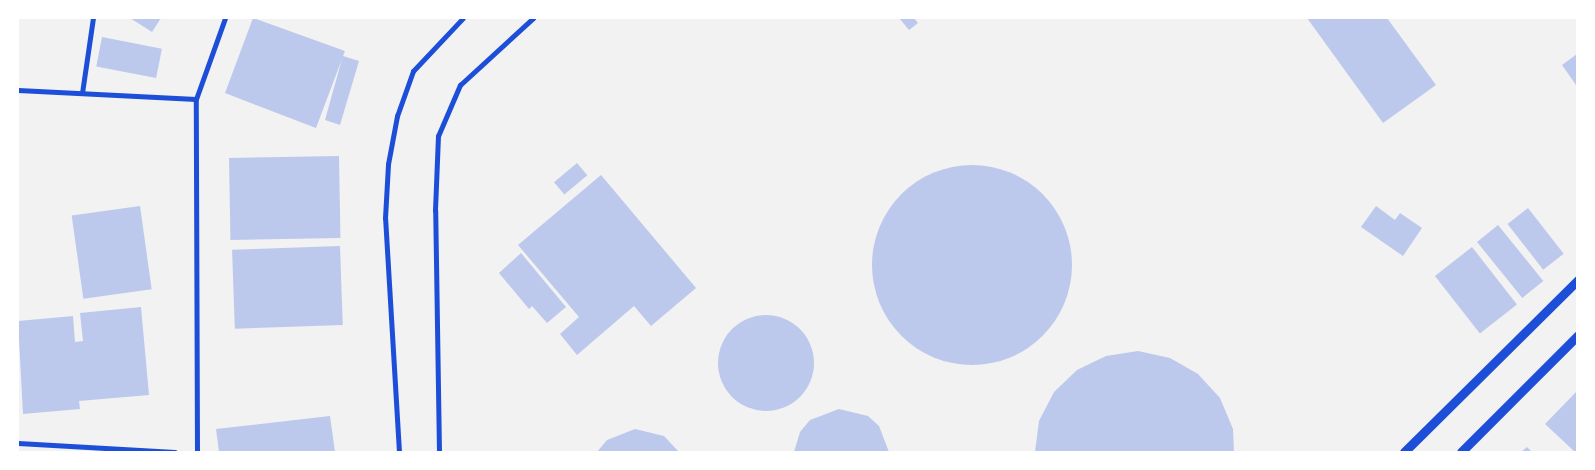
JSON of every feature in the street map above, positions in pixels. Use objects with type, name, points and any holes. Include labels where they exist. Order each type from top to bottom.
[{"type":"street","points":[[82,93],[93,18]]},
{"type":"street","points":[[198,452],[196,99],[225,18]]},
{"type":"street","points":[[399,452],[384,218],[388,164],[397,116],[413,70],[463,18]]},
{"type":"street","points":[[438,452],[434,210],[438,136],[460,85],[533,18]]},
{"type":"street","points":[[18,90],[196,99]]},
{"type":"street","points":[[1404,452],[1578,280]]},
{"type":"street","points":[[1461,452],[1578,335]]},
{"type":"street","points":[[18,443],[175,452]]},
{"type":"building","points":[[130,18],[161,18],[152,32]]},
{"type":"building","points":[[253,18],[345,51],[343,56],[359,61],[340,125],[325,120],[342,59],[316,128],[225,93]]},
{"type":"building","points":[[899,18],[914,18],[918,23],[909,30]]},
{"type":"building","points":[[1307,18],[1387,18],[1436,85],[1383,123]]},
{"type":"building","points":[[102,37],[162,49],[156,78],[96,66]]},
{"type":"building","points":[[1577,54],[1578,84],[1576,85],[1562,65]]},
{"type":"building","points":[[339,156],[340,238],[230,240],[229,158]]},
{"type":"building","points":[[577,163],[587,175],[564,195],[554,182]]},
{"type":"building","points":[[972,165],[991,167],[1010,173],[1027,182],[1043,194],[1055,210],[1064,227],[1070,246],[1072,265],[1070,284],[1064,303],[1055,320],[1043,336],[1027,348],[1010,357],[991,363],[972,365],[953,363],[934,357],[917,348],[901,336],[889,320],[880,303],[874,284],[872,265],[874,246],[880,227],[889,210],[901,194],[917,182],[934,173],[953,167]]},
{"type":"building","points":[[601,175],[696,288],[651,326],[634,306],[577,355],[560,334],[579,317],[518,245]]},
{"type":"building","points":[[140,206],[152,289],[83,299],[72,216]]},
{"type":"building","points":[[1376,206],[1395,220],[1400,213],[1422,228],[1403,256],[1361,227]]},
{"type":"building","points":[[1528,208],[1564,254],[1543,270],[1508,224]]},
{"type":"building","points":[[1498,225],[1543,281],[1522,298],[1477,242]]},
{"type":"building","points":[[340,246],[343,325],[235,329],[232,250]]},
{"type":"building","points":[[1472,247],[1517,305],[1480,333],[1435,276]]},
{"type":"building","points":[[521,253],[566,307],[547,323],[532,306],[529,309],[499,273]]},
{"type":"building","points":[[141,307],[149,395],[79,401],[80,409],[23,414],[18,321],[73,316],[75,342],[83,341],[80,313]]},
{"type":"building","points":[[766,315],[784,319],[800,329],[810,345],[814,363],[810,381],[800,397],[784,407],[766,411],[748,407],[732,397],[722,381],[718,363],[722,345],[732,329],[748,319]]},
{"type":"building","points":[[1138,351],[1170,358],[1198,374],[1220,398],[1233,429],[1234,452],[1035,452],[1039,421],[1054,392],[1077,370],[1106,356]]},
{"type":"building","points":[[1578,390],[1578,452],[1575,452],[1545,424]]},
{"type":"building","points":[[839,409],[868,416],[879,426],[889,452],[794,452],[800,432],[810,420]]},
{"type":"building","points":[[330,416],[335,452],[219,452],[216,429]]},
{"type":"building","points":[[635,429],[664,436],[679,452],[597,452],[607,440]]},
{"type":"building","points":[[1527,447],[1532,452],[1521,452]]}]
